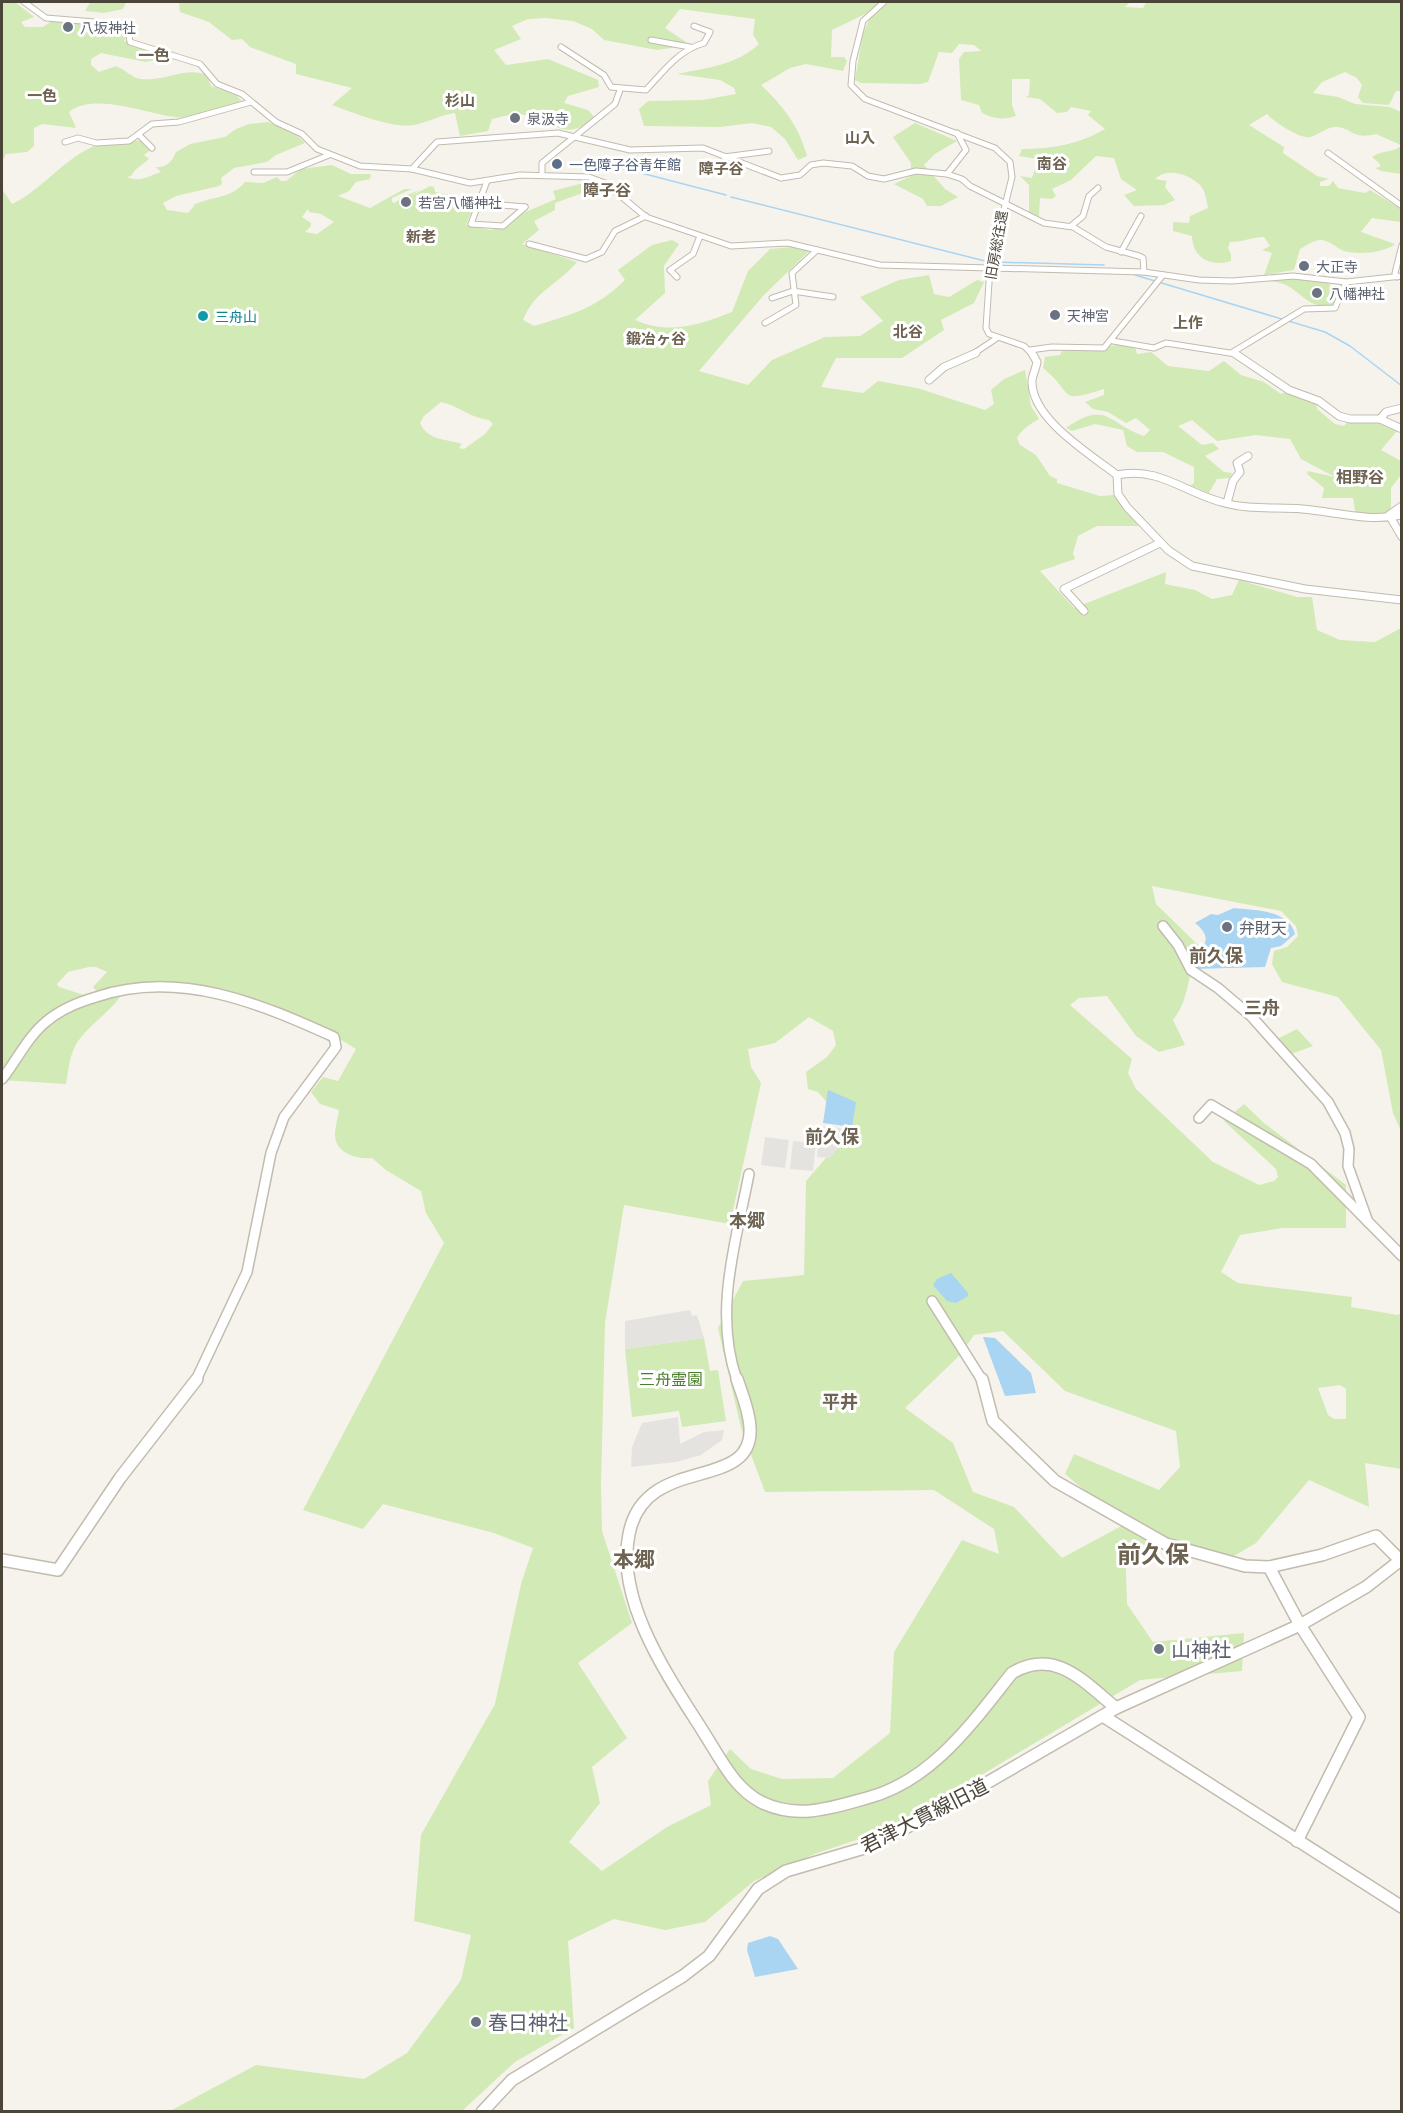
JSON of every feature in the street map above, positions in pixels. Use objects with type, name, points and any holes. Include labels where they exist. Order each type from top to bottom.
[{"type":"street","points":[[24,2],[46,18],[131,25],[134,27],[129,35],[130,42],[200,64],[218,84],[242,94],[276,122],[302,134],[317,149],[329,155],[372,168],[412,169],[459,182],[487,181],[505,176],[542,175],[598,179],[646,216],[731,246],[788,243],[874,264],[1144,272],[1160,279],[1213,281],[1293,276],[1346,282],[1399,277]]},
{"type":"street","points":[[884,2],[869,14],[859,32],[850,76],[851,86],[857,95],[995,148],[1010,162],[1012,177],[1004,203],[1044,223],[1071,226],[1106,247],[1143,258],[1144,272]]},
{"type":"street","points":[[561,47],[582,63],[604,75],[607,84],[620,90],[646,90],[650,83],[690,48],[704,43],[710,32],[694,26]]},
{"type":"street","points":[[651,40],[690,48]]},
{"type":"street","points":[[542,175],[542,164],[615,104],[620,90]]},
{"type":"street","points":[[65,142],[78,138],[96,143],[121,142],[139,135],[152,124],[179,122],[251,102]]},
{"type":"street","points":[[412,169],[437,142],[558,133],[630,150],[699,148],[781,178],[801,175],[811,165],[826,162],[852,166],[868,176],[884,179],[916,171],[947,174],[966,150],[957,133]]},
{"type":"street","points":[[139,135],[152,148]]},
{"type":"street","points":[[724,157],[769,151]]},
{"type":"street","points":[[1328,153],[1401,206]]},
{"type":"street","points":[[254,172],[286,172],[329,155]]},
{"type":"street","name":"旧房総往還","points":[[947,174],[962,178],[970,186],[1004,203],[990,267],[986,328],[989,334],[997,338]]},
{"type":"street","points":[[479,204],[525,207],[503,226],[471,224],[487,181]]},
{"type":"street","points":[[1071,226],[1083,216],[1089,196],[1098,188]]},
{"type":"street","points":[[529,244],[586,259],[602,252],[615,231],[646,216]]},
{"type":"street","points":[[1121,252],[1130,240],[1141,216]]},
{"type":"street","points":[[677,277],[670,270],[693,254],[700,236]]},
{"type":"street","points":[[1399,277],[1395,273],[1401,245]]},
{"type":"street","points":[[765,323],[796,305],[792,273],[817,250]]},
{"type":"street","points":[[929,380],[944,367],[978,352],[997,338],[1030,350],[1052,346],[1104,348],[1113,341],[1160,279]]},
{"type":"street","points":[[1233,352],[1282,321],[1313,307],[1335,308],[1346,282]]},
{"type":"street","points":[[772,298],[793,291],[833,297]]},
{"type":"street","points":[[1113,341],[1154,348],[1166,343],[1195,349],[1233,352],[1289,390],[1320,401],[1339,416],[1350,420],[1380,419],[1401,429]]},
{"type":"street","points":[[1030,350],[1036,362],[1032,381],[1038,405],[1055,426],[1117,475],[1118,494],[1160,543],[1179,559],[1203,570],[1328,593],[1401,600]]},
{"type":"street","points":[[1380,419],[1386,412],[1401,408]]},
{"type":"street","points":[[1227,503],[1233,481],[1240,472],[1237,463],[1248,456]]},
{"type":"street","points":[[1117,475],[1131,470],[1148,472],[1192,492],[1227,503],[1304,509],[1361,520],[1401,516]]},
{"type":"street","points":[[1401,506],[1389,515],[1401,537]]},
{"type":"street","points":[[1084,611],[1064,589],[1160,543]]},
{"type":"street","points":[[1163,926],[1178,945],[1191,970],[1218,988],[1251,1016],[1328,1102],[1345,1133],[1349,1149],[1347,1166],[1368,1222]]},
{"type":"street","points":[[2,1079],[42,1024],[94,996],[127,988],[188,986],[212,990],[288,1016],[334,1037],[337,1042],[336,1047],[284,1117],[272,1153],[247,1272],[195,1382],[120,1478],[58,1570],[2,1560]]},
{"type":"street","points":[[1199,1118],[1211,1105],[1311,1164],[1401,1256]]},
{"type":"street","points":[[749,1174],[725,1324],[729,1356],[751,1429],[748,1447],[741,1458],[732,1464],[666,1486],[645,1497],[635,1514],[626,1551],[629,1579],[640,1617],[654,1649],[731,1775],[750,1796],[767,1805],[802,1813],[879,1796],[923,1773],[937,1761],[1012,1673],[1022,1664],[1034,1660],[1065,1668],[1077,1674],[1116,1708]]},
{"type":"street","points":[[932,1301],[981,1375],[993,1421],[1055,1481],[1166,1544],[1245,1566],[1269,1567],[1322,1555],[1376,1536],[1401,1560]]},
{"type":"street","name":"君津大貫線旧道","points":[[482,2112],[513,2080],[683,1976],[709,1956],[759,1889],[786,1871],[861,1849],[928,1817],[1116,1708],[1300,1625],[1366,1587],[1401,1560]]},
{"type":"street","points":[[1269,1567],[1300,1625],[1358,1712],[1359,1717],[1297,1840]]},
{"type":"street","points":[[1103,1716],[1401,1907]]},
{"type":"green space","points":[[2,2],[15,2],[34,17],[21,22],[25,27],[43,27],[52,21],[130,28],[124,41],[171,56],[146,62],[101,53],[91,59],[91,65],[99,72],[116,66],[141,79],[191,72],[199,73],[207,75],[211,86],[236,95],[244,103],[193,118],[173,117],[109,104],[80,106],[69,112],[76,128],[42,124],[34,128],[34,146],[27,152],[6,154],[2,162]]},
{"type":"green space","points":[[87,2],[126,2],[123,9],[104,13],[85,11],[90,3]]},
{"type":"green space","points":[[179,2],[881,2],[865,14],[832,30],[831,57],[844,57],[847,61],[843,71],[806,64],[790,68],[761,85],[783,109],[800,135],[807,156],[798,160],[785,139],[771,127],[752,123],[720,127],[644,126],[639,109],[648,101],[703,100],[736,94],[734,88],[720,80],[677,74],[721,65],[750,51],[759,44],[753,35],[755,19],[680,9],[665,28],[686,42],[657,50],[604,40],[592,29],[573,21],[528,19],[512,26],[521,39],[494,50],[506,65],[548,59],[598,80],[599,87],[568,96],[564,103],[588,110],[595,118],[575,129],[568,130],[525,115],[508,115],[492,119],[488,131],[460,136],[455,113],[405,126],[372,119],[332,105],[352,88],[296,74],[296,64],[250,47],[242,39],[232,40],[209,22],[180,12]]},
{"type":"green space","points":[[891,2],[1130,2],[1125,7],[1143,8],[1146,3],[1153,2],[1401,2],[1401,91],[1396,91],[1389,105],[1363,103],[1358,97],[1362,85],[1357,78],[1345,72],[1322,82],[1313,93],[1338,97],[1355,104],[1390,107],[1401,112],[1401,145],[1376,134],[1362,136],[1336,127],[1306,137],[1287,129],[1267,114],[1249,125],[1284,147],[1283,153],[1317,176],[1329,179],[1320,182],[1320,186],[1329,186],[1333,181],[1338,188],[1365,193],[1370,190],[1401,209],[1401,222],[1372,218],[1361,232],[1395,244],[1378,251],[1356,253],[1344,251],[1331,243],[1317,240],[1300,249],[1294,270],[1264,275],[1272,253],[1262,250],[1270,246],[1264,237],[1260,237],[1230,242],[1228,248],[1231,261],[1210,262],[1200,256],[1193,244],[1192,236],[1173,231],[1173,222],[1189,223],[1190,216],[1208,208],[1205,193],[1200,185],[1184,175],[1166,173],[1155,179],[1167,181],[1165,187],[1175,200],[1164,205],[1134,206],[1124,195],[1137,190],[1121,179],[1114,158],[1096,156],[1071,180],[1052,189],[1056,196],[1052,199],[1040,198],[1039,216],[1029,212],[1029,185],[1020,176],[1032,178],[1038,159],[1019,156],[1022,149],[1065,145],[1105,129],[1088,115],[1091,111],[1071,107],[1067,112],[1057,113],[1040,99],[1026,97],[1029,95],[1030,79],[1012,79],[1012,105],[1016,116],[991,117],[982,113],[979,105],[961,100],[959,59],[964,52],[981,51],[974,45],[959,44],[952,53],[939,52],[928,82],[920,84],[861,83],[855,80],[863,33],[874,10]]},
{"type":"green space","points":[[268,122],[294,132],[305,143],[276,155],[267,162],[234,168],[221,178],[222,184],[219,186],[176,196],[163,203],[167,210],[188,213],[193,205],[234,192],[245,182],[263,183],[277,177],[281,181],[286,181],[301,169],[332,165],[351,174],[371,174],[370,179],[356,182],[349,191],[338,196],[370,208],[404,189],[412,189],[392,198],[392,202],[395,203],[402,197],[420,190],[409,197],[430,186],[434,187],[435,192],[460,197],[457,205],[471,212],[466,225],[491,230],[507,226],[521,214],[556,199],[553,191],[587,182],[599,187],[555,203],[555,210],[534,221],[539,230],[522,244],[577,262],[540,295],[528,310],[523,320],[534,326],[572,314],[594,304],[615,290],[625,280],[618,270],[652,245],[672,240],[679,244],[664,266],[665,293],[635,320],[660,327],[696,324],[732,312],[748,271],[770,249],[791,247],[809,251],[763,296],[699,371],[748,385],[772,360],[825,337],[860,336],[883,321],[860,297],[899,280],[929,275],[934,294],[949,297],[977,280],[984,282],[974,303],[941,320],[944,330],[902,358],[836,358],[821,387],[863,393],[878,381],[917,388],[985,410],[994,404],[991,390],[1004,379],[1025,370],[1031,406],[1039,419],[1026,427],[1019,435],[1017,438],[1020,445],[1036,455],[1050,476],[1057,479],[1057,483],[1100,496],[1114,495],[1139,526],[1097,526],[1078,536],[1073,553],[1075,559],[1040,571],[1074,608],[1166,572],[1165,584],[1195,590],[1212,599],[1232,595],[1239,580],[1297,597],[1312,597],[1317,630],[1340,640],[1375,642],[1401,628],[1401,1131],[1393,1113],[1381,1050],[1338,997],[1282,982],[1272,964],[1274,951],[1287,947],[1298,936],[1296,926],[1281,911],[1152,886],[1156,904],[1199,946],[1183,1003],[1173,1020],[1185,1045],[1159,1052],[1136,1036],[1107,996],[1079,998],[1070,1005],[1132,1059],[1128,1073],[1136,1089],[1213,1162],[1259,1185],[1274,1181],[1278,1177],[1276,1169],[1224,1121],[1244,1104],[1264,1123],[1346,1185],[1346,1228],[1282,1228],[1240,1235],[1221,1272],[1238,1283],[1352,1297],[1351,1307],[1398,1315],[1401,1313],[1401,1469],[1365,1463],[1369,1507],[1309,1480],[1256,1543],[1234,1556],[1125,1542],[1127,1604],[1153,1642],[1244,1633],[1242,1671],[1140,1680],[893,1828],[817,1853],[754,1881],[705,1922],[665,1930],[614,1919],[568,1941],[574,2028],[515,2062],[462,2111],[170,2111],[256,2065],[364,2079],[407,2053],[461,1980],[471,1935],[414,1921],[421,1835],[495,1704],[521,1584],[533,1548],[494,1533],[383,1504],[363,1529],[303,1510],[444,1243],[426,1213],[421,1191],[386,1170],[372,1158],[360,1158],[343,1151],[335,1135],[339,1110],[320,1104],[311,1092],[323,1077],[338,1081],[356,1049],[302,1020],[251,1002],[196,993],[136,990],[133,983],[126,984],[117,1001],[84,1033],[78,1042],[70,1059],[66,1084],[2,1080],[2,189],[12,204],[33,191],[86,150],[102,143],[114,142],[144,140],[152,149],[144,155],[149,159],[127,177],[144,178],[161,172],[156,167],[168,164],[176,152],[190,144],[225,137],[249,124]],"holes":[[[308,209],[309,212],[321,214],[334,222],[317,234],[305,232],[311,223],[302,217]],[[441,402],[489,420],[493,424],[485,434],[464,449],[459,448],[462,444],[432,436],[423,429],[420,423],[424,416]],[[89,967],[96,967],[107,972],[93,987],[100,995],[87,996],[59,987],[57,984],[68,972]],[[809,1017],[833,1031],[836,1045],[827,1057],[806,1072],[808,1089],[818,1092],[851,1129],[806,1181],[804,1275],[743,1281],[718,1328],[741,1428],[765,1492],[934,1490],[994,1529],[999,1554],[962,1540],[894,1652],[890,1733],[833,1778],[782,1779],[751,1769],[730,1749],[708,1781],[711,1805],[667,1827],[602,1871],[569,1842],[600,1803],[592,1767],[627,1738],[578,1663],[632,1623],[602,1531],[601,1486],[605,1323],[624,1205],[730,1224],[761,1083],[751,1067],[748,1049],[775,1043]],[[1003,1331],[1065,1391],[1176,1431],[1180,1467],[1159,1490],[1074,1454],[1065,1474],[1125,1524],[1062,1558],[1014,1507],[973,1492],[953,1443],[905,1408],[960,1355],[974,1335]],[[1340,1385],[1346,1389],[1346,1419],[1334,1419],[1328,1415],[1318,1388]]]},
{"type":"green space","points":[[915,123],[957,141],[935,154],[924,165],[945,189],[958,197],[941,206],[927,206],[923,199],[894,184],[911,176],[911,163],[893,137]]},
{"type":"green space","points":[[1401,146],[1401,174],[1375,168],[1380,167],[1380,164],[1372,157]]},
{"type":"green space","points":[[1285,278],[1326,282],[1341,293],[1333,306],[1317,305],[1286,285],[1266,280]]},
{"type":"green space","points":[[1118,345],[1135,347],[1137,354],[1151,352],[1168,366],[1209,371],[1224,361],[1241,375],[1264,382],[1281,394],[1288,391],[1316,401],[1317,409],[1335,424],[1344,426],[1349,420],[1380,421],[1397,431],[1381,450],[1401,461],[1401,475],[1391,488],[1391,507],[1385,517],[1356,516],[1353,498],[1322,498],[1324,488],[1307,474],[1308,471],[1335,477],[1301,459],[1290,439],[1256,435],[1217,441],[1192,420],[1178,426],[1202,445],[1213,443],[1219,449],[1205,456],[1224,472],[1232,473],[1230,478],[1217,479],[1209,493],[1190,485],[1194,483],[1194,467],[1163,452],[1137,452],[1127,446],[1123,430],[1095,424],[1072,431],[1066,428],[1090,415],[1099,415],[1144,436],[1150,430],[1136,418],[1126,423],[1108,412],[1093,409],[1085,402],[1104,395],[1104,389],[1072,396],[1043,368],[1045,357],[1060,355],[1062,351]]},
{"type":"green space","points":[[1297,1029],[1313,1046],[1291,1054],[1277,1039]]},
{"type":"green space","name":"三舟霊園","points":[[704,1338],[710,1371],[718,1370],[726,1421],[682,1427],[679,1411],[632,1417],[625,1349]]},
{"type":"shaded area","points":[[820,1126],[848,1129],[847,1138],[830,1158],[817,1157]]},
{"type":"shaded area","points":[[765,1137],[789,1140],[785,1168],[761,1165]]},
{"type":"shaded area","points":[[793,1141],[816,1143],[813,1171],[790,1169]]},
{"type":"shaded area","points":[[690,1310],[692,1316],[697,1315],[704,1338],[625,1349],[625,1321]]},
{"type":"shaded area","points":[[678,1417],[680,1444],[704,1432],[724,1430],[722,1440],[701,1455],[676,1462],[631,1467],[632,1447],[642,1423]]},
{"type":"water","points":[[1234,908],[1261,911],[1278,916],[1286,920],[1295,934],[1281,946],[1271,948],[1265,967],[1194,969],[1194,963],[1205,942],[1202,930],[1195,923],[1211,914],[1218,915]]},
{"type":"water","points":[[828,1090],[856,1102],[852,1127],[823,1123]]},
{"type":"water","points":[[951,1273],[968,1293],[968,1296],[956,1303],[947,1301],[933,1285],[937,1279]]},
{"type":"water","points":[[983,1337],[995,1338],[1031,1373],[1036,1393],[1005,1396]]},
{"type":"water","points":[[770,1936],[778,1939],[798,1969],[755,1977],[747,1950],[748,1943]]},
{"type":"waterway","points":[[618,167],[726,195]]},
{"type":"waterway","points":[[731,197],[985,261]]},
{"type":"waterway","points":[[995,262],[1104,265]]},
{"type":"waterway","points":[[1135,275],[1325,332],[1350,346],[1402,386]]},
{"type":"place","name":"八坂神社","points":[[68,27]]},
{"type":"place","name":"泉汲寺","points":[[515,118]]},
{"type":"place","name":"一色障子谷青年館","points":[[557,164]]},
{"type":"place","name":"若宮八幡神社","points":[[406,202]]},
{"type":"place","name":"大正寺","points":[[1304,266]]},
{"type":"place","name":"八幡神社","points":[[1317,293]]},
{"type":"place","name":"天神宮","points":[[1055,315]]},
{"type":"place","name":"三舟山","points":[[203,316]]},
{"type":"place","name":"弁財天","points":[[1227,927]]},
{"type":"place","name":"山神社","points":[[1159,1649]]},
{"type":"place","name":"春日神社","points":[[476,2022]]},
{"type":"district","name":"一色","points":[[154,54]]},
{"type":"district","name":"一色","points":[[42,95]]},
{"type":"district","name":"杉山","points":[[460,100]]},
{"type":"district","name":"山入","points":[[860,137]]},
{"type":"district","name":"南谷","points":[[1052,163]]},
{"type":"district","name":"障子谷","points":[[721,168]]},
{"type":"district","name":"障子谷","points":[[607,189]]},
{"type":"district","name":"新老","points":[[421,236]]},
{"type":"district","name":"上作","points":[[1188,322]]},
{"type":"district","name":"北谷","points":[[908,331]]},
{"type":"district","name":"鍛冶ヶ谷","points":[[656,338]]},
{"type":"district","name":"相野谷","points":[[1360,476]]},
{"type":"district","name":"前久保","points":[[1216,955]]},
{"type":"district","name":"三舟","points":[[1262,1007]]},
{"type":"district","name":"前久保","points":[[832,1136]]},
{"type":"district","name":"本郷","points":[[747,1220]]},
{"type":"district","name":"平井","points":[[840,1401]]},
{"type":"district","name":"前久保","points":[[1153,1553]]},
{"type":"district","name":"本郷","points":[[634,1558]]}]
